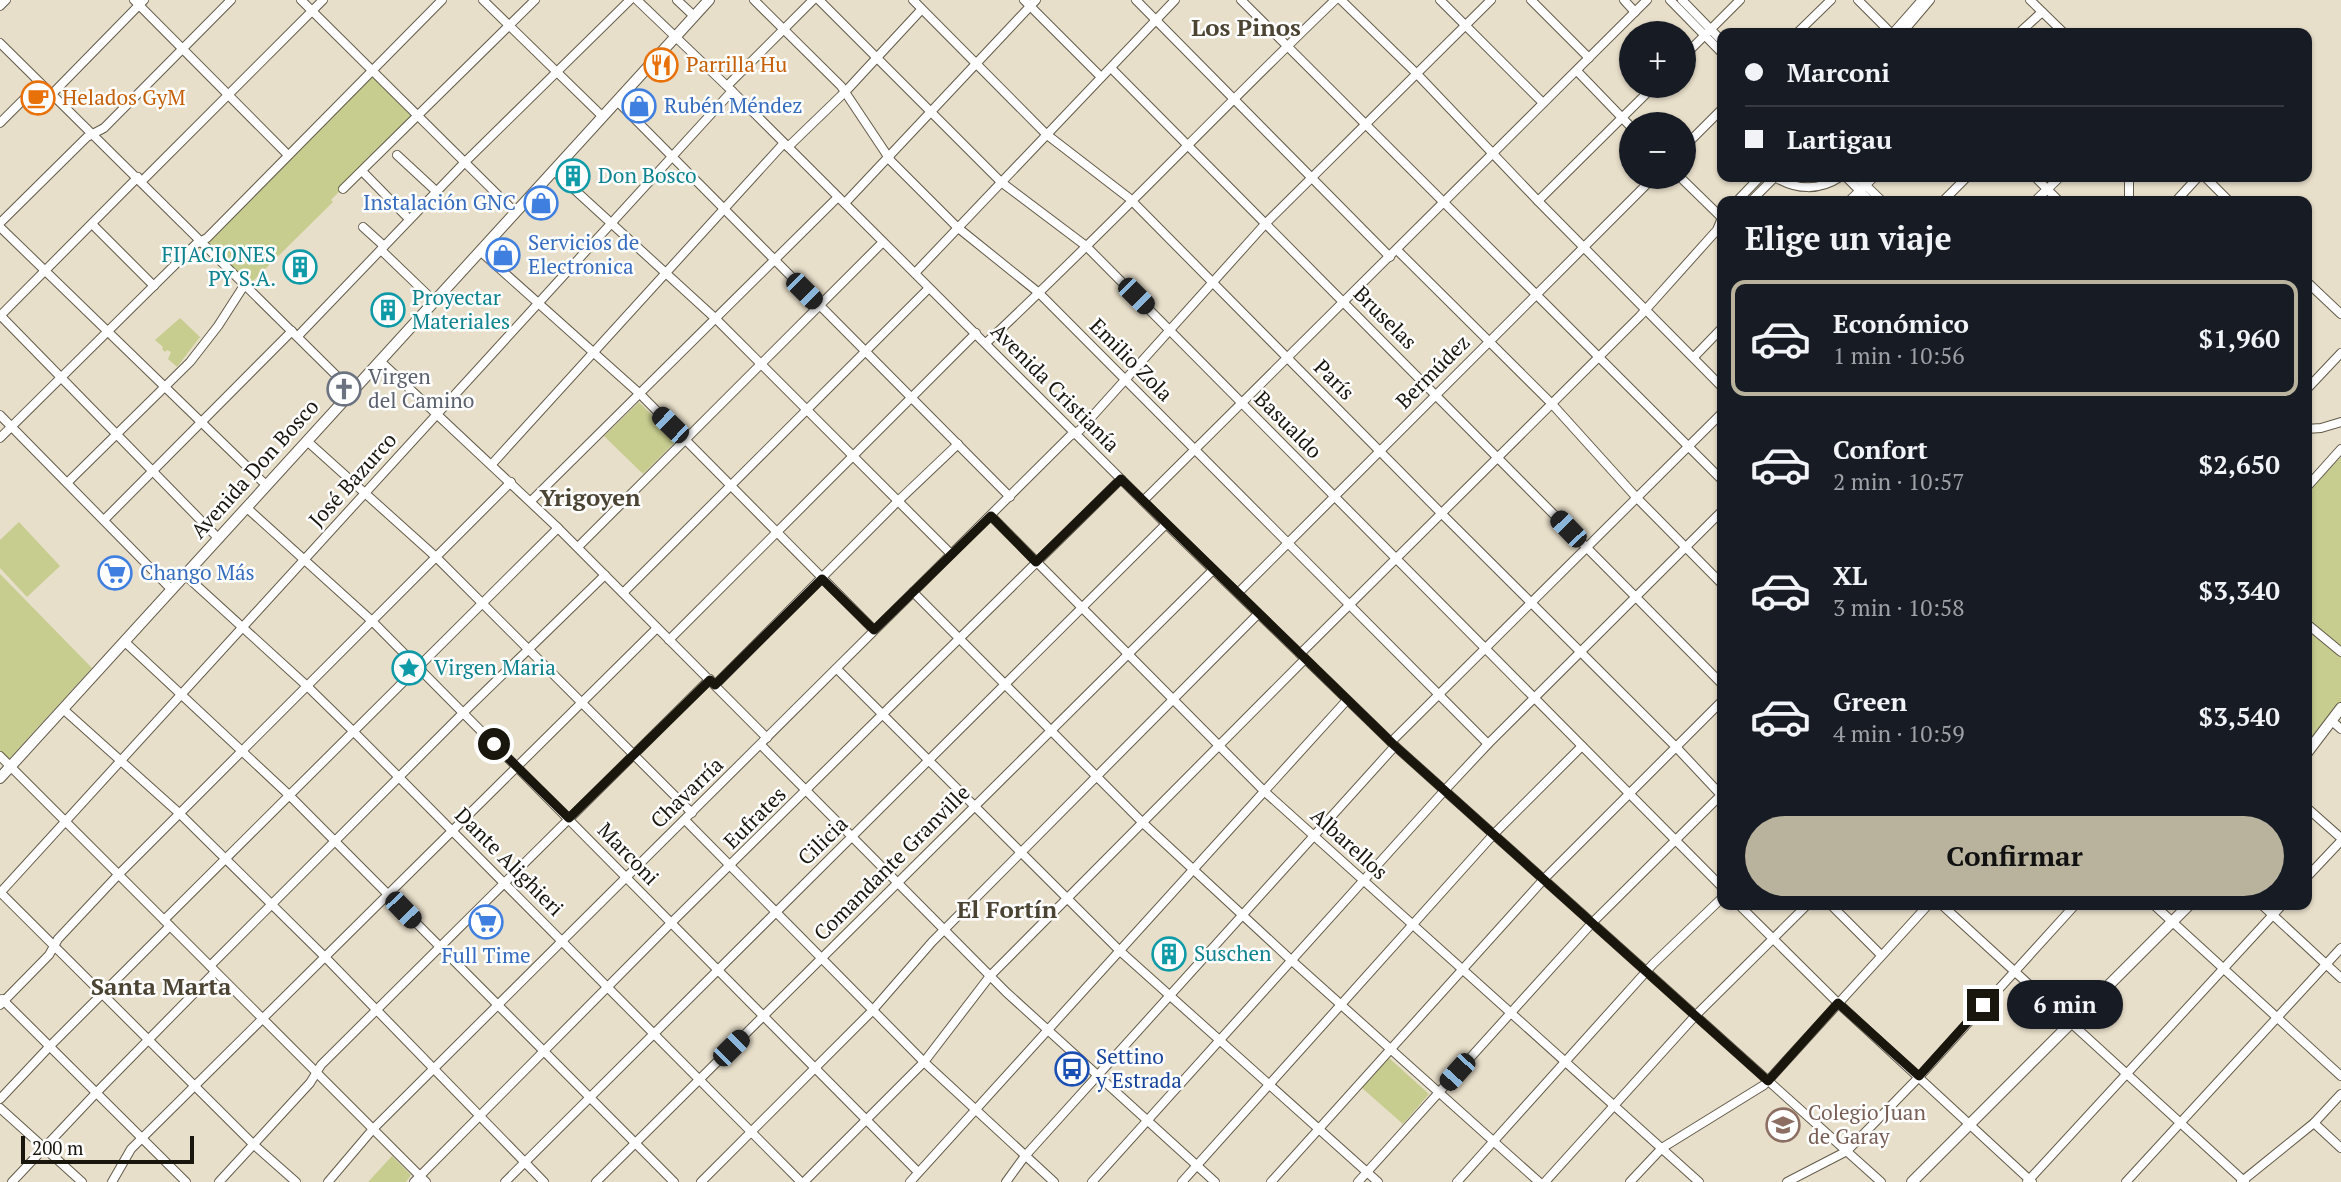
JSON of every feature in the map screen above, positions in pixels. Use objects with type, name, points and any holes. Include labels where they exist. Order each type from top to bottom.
[{"type":"main road","name":"Avenida Don Bosco","points":[[4,771],[125,642],[709,0]]},
{"type":"main road","points":[[2312,746],[2341,708]]},
{"type":"main road","points":[[1912,1182],[2184,910]]},
{"type":"street","points":[[0,6],[6,0]]},
{"type":"street","points":[[231,0],[104,128],[92,134],[0,225],[266,485]]},
{"type":"street","points":[[301,0],[515,212]]},
{"type":"street","points":[[219,539],[0,316],[44,270],[228,96],[323,0]]},
{"type":"street","points":[[0,439],[154,286],[207,238],[442,0]]},
{"type":"street","points":[[483,0],[602,116]]},
{"type":"street","points":[[343,189],[535,0]]},
{"type":"street","points":[[104,520],[152,470],[383,248],[465,162],[630,0]]},
{"type":"street","name":"Avenida Cristianía","points":[[637,0],[787,145],[1166,524],[1393,744],[1881,1182]]},
{"type":"street","points":[[677,0],[694,16]]},
{"type":"street","name":"Emilio Zola","points":[[754,0],[846,91],[888,158],[957,227],[1039,293],[1488,744]]},
{"type":"street","name":"José Bazurco","points":[[0,892],[538,305],[783,29],[813,0]]},
{"type":"street","name":"Basualdo","points":[[819,0],[1001,182],[1086,246],[1717,882]]},
{"type":"street","name":"París","points":[[914,0],[1046,134],[1132,201],[1717,790]]},
{"type":"street","points":[[1136,0],[1390,257]]},
{"type":"street","points":[[915,272],[1175,0]]},
{"type":"street","points":[[1241,0],[1717,475]]},
{"type":"street","points":[[986,343],[1335,0]]},
{"type":"street","points":[[1341,0],[1417,74],[1492,154],[1717,382]]},
{"type":"street","points":[[1440,0],[1543,103]]},
{"type":"street","name":"Chavarría","points":[[328,1182],[373,1129],[1075,433],[1266,223],[1491,0]]},
{"type":"street","points":[[1531,0],[1589,58]]},
{"type":"street","points":[[1624,0],[1635,12]]},
{"type":"street","points":[[1143,501],[1647,0]]},
{"type":"street","points":[[1670,0],[1717,38]]},
{"type":"street","points":[[1682,0],[1717,46]]},
{"type":"street","points":[[1696,43],[1740,0]]},
{"type":"street","points":[[1802,28],[1831,0]]},
{"type":"street","points":[[1858,0],[1887,28]]},
{"type":"street","points":[[1897,28],[1922,0]]},
{"type":"street","points":[[1906,28],[1930,0]]},
{"type":"street","points":[[2030,0],[2059,28]]},
{"type":"street","points":[[52,93],[139,2],[288,155]]},
{"type":"street","points":[[531,501],[774,260],[888,158],[977,65],[1030,2],[1101,78]]},
{"type":"street","points":[[492,464],[723,209],[846,91],[921,10]]},
{"type":"street","points":[[2025,28],[2042,12]]},
{"type":"street","points":[[0,43],[352,391]]},
{"type":"street","name":"Bruselas","points":[[1111,68],[1717,679]]},
{"type":"street","points":[[1577,71],[1619,115]]},
{"type":"street","points":[[0,122],[40,83]]},
{"type":"street","points":[[1628,112],[1642,98]]},
{"type":"street","points":[[617,100],[1010,496]]},
{"type":"street","points":[[1696,135],[1717,113]]},
{"type":"street","points":[[1538,201],[1619,121]]},
{"type":"street","points":[[397,155],[436,192]]},
{"type":"street","points":[[553,170],[716,319],[951,554]]},
{"type":"street","points":[[362,171],[409,219]]},
{"type":"street","points":[[1742,196],[1755,182]]},
{"type":"street","points":[[1756,196],[1770,182]]},
{"type":"street","points":[[1785,182],[1805,187],[1822,186],[1830,182]]},
{"type":"street","points":[[1854,182],[1875,196]]},
{"type":"street","points":[[1860,182],[1867,196]]},
{"type":"street","points":[[1854,196],[1869,182]]},
{"type":"street","points":[[1948,196],[1962,182]]},
{"type":"street","points":[[2040,182],[2054,196]]},
{"type":"street","points":[[2040,196],[2055,182]]},
{"type":"street","points":[[2181,196],[2194,182]]},
{"type":"street","points":[[2210,182],[2224,196]]},
{"type":"street","name":"Bermúdez","points":[[1238,593],[1642,189]]},
{"type":"street","points":[[1692,189],[1717,213]]},
{"type":"street","points":[[92,224],[154,286]]},
{"type":"street","points":[[363,226],[434,301]]},
{"type":"street","points":[[802,1182],[924,1062],[990,976],[1219,746],[1349,605],[1552,404],[1717,231]]},
{"type":"street","points":[[578,547],[883,243]]},
{"type":"street","points":[[1397,250],[1552,404],[1636,497],[1717,579]]},
{"type":"street","points":[[480,251],[640,394],[874,630]]},
{"type":"street","points":[[68,482],[190,362],[218,326],[245,284]]},
{"type":"street","points":[[2312,287],[2341,314]]},
{"type":"street","points":[[623,593],[929,288]]},
{"type":"street","points":[[669,639],[976,333]]},
{"type":"street","points":[[1693,357],[1717,333]]},
{"type":"street","points":[[2312,384],[2341,353]]},
{"type":"street","points":[[380,361],[531,501],[713,682],[806,792],[990,976],[1215,1182]]},
{"type":"street","points":[[0,415],[172,590]]},
{"type":"street","points":[[1006,1182],[1025,1156],[1314,836],[1439,693],[1717,418]]},
{"type":"street","points":[[2312,429],[2341,422]]},
{"type":"street","points":[[307,441],[436,557],[692,813]]},
{"type":"street","points":[[219,1182],[310,1083],[316,1073],[439,947],[634,754],[822,579],[958,444]]},
{"type":"street","points":[[2312,481],[2341,449]]},
{"type":"street","name":"Eufrates","points":[[416,1179],[1121,479]]},
{"type":"street","points":[[186,1182],[50,1046],[1,1001],[48,954],[118,875],[511,482]]},
{"type":"street","name":"Marconi","points":[[247,508],[372,621],[918,1172]]},
{"type":"street","name":"Albarellos","points":[[991,516],[1264,791],[1699,1182]]},
{"type":"street","points":[[1092,1182],[1488,744],[1717,516]]},
{"type":"street","name":"Cilicia","points":[[505,1182],[1166,524]]},
{"type":"street","points":[[0,1099],[225,859],[558,528]]},
{"type":"street","name":"Comandante Granville","points":[[596,1182],[1213,570]]},
{"type":"street","name":"Dante Alighieri","points":[[185,575],[307,686],[400,777],[802,1182]]},
{"type":"street","points":[[12,1182],[148,1040],[272,904],[605,575]]},
{"type":"street","points":[[913,592],[1096,776],[1242,916],[1539,1182]]},
{"type":"street","points":[[701,1182],[872,1011],[944,930],[1258,614]]},
{"type":"street","points":[[113,1182],[128,1153],[657,628]]},
{"type":"street","points":[[2312,628],[2341,652]]},
{"type":"street","points":[[125,642],[290,796],[674,1182]]},
{"type":"street","points":[[837,669],[1120,951],[1378,1182]]},
{"type":"street","points":[[910,1182],[1347,700]]},
{"type":"street","points":[[1271,1182],[1545,879],[1717,706]]},
{"type":"street","points":[[62,709],[179,813],[272,904],[544,1182]]},
{"type":"street","points":[[2332,720],[2341,729]]},
{"type":"street","points":[[1182,1182],[1493,835],[1582,746]]},
{"type":"street","points":[[0,756],[4,771],[65,821],[373,1129],[416,1179],[426,1182]]},
{"type":"street","points":[[1358,1182],[1592,923],[1717,800]]},
{"type":"street","points":[[2312,813],[2341,840],[2312,871]]},
{"type":"street","points":[[685,820],[872,1011],[1054,1182]]},
{"type":"street","points":[[0,892],[253,1144],[296,1182]]},
{"type":"street","points":[[1457,1182],[1646,972],[1717,903]]},
{"type":"street","points":[[1744,910],[1838,1003],[1971,1124],[2029,1181],[2277,910]]},
{"type":"street","points":[[1545,1182],[1695,1016],[1802,910]]},
{"type":"street","points":[[1836,910],[1881,955]]},
{"type":"street","points":[[1630,1182],[1662,1149],[1768,1081],[1923,910]]},
{"type":"street","points":[[1948,910],[2243,1181],[2314,1123],[2341,1094]]},
{"type":"street","points":[[1787,1182],[1847,1151],[2070,910]]},
{"type":"street","points":[[2159,910],[2341,1076]]},
{"type":"street","points":[[2268,910],[2341,978]]},
{"type":"street","points":[[2126,1182],[2341,948]]},
{"type":"street","points":[[0,1108],[82,1182]]},
{"type":"street","points":[[2314,1123],[2341,1147]]},
{"type":"green space","points":[[372,75],[412,114],[411,118],[331,200],[333,202],[250,284],[210,245],[209,240]]},
{"type":"green space","points":[[180,318],[200,337],[177,367],[168,359],[171,352],[165,352],[155,340]]},
{"type":"green space","points":[[639,402],[677,440],[643,474],[604,436]]},
{"type":"green space","points":[[2341,457],[2341,647],[2312,622],[2312,488]]},
{"type":"green space","points":[[19,522],[60,566],[27,597],[0,568],[0,540]]},
{"type":"green space","points":[[0,574],[92,668],[8,760],[0,751]]},
{"type":"green space","points":[[2312,631],[2341,657],[2341,702],[2312,740]]},
{"type":"green space","points":[[1389,1058],[1429,1094],[1403,1124],[1362,1088]]},
{"type":"green space","points":[[392,1156],[411,1175],[406,1182],[368,1182]]},
{"type":"place","name":"Parrilla Hu","points":[[661,65]]},
{"type":"place","name":"Helados GyM","points":[[38,98]]},
{"type":"place","name":"Rubén Méndez","points":[[639,106]]},
{"type":"place","name":"Don Bosco","points":[[573,176]]},
{"type":"place","name":"Instalación GNC","points":[[541,203]]},
{"type":"place","name":"Servicios de Electronica","points":[[503,255]]},
{"type":"place","name":"FIJACIONES PY S.A.","points":[[300,267]]},
{"type":"place","name":"Proyectar Materiales","points":[[388,310]]},
{"type":"place","name":"Virgen del Camino","points":[[344,389]]},
{"type":"place","name":"Chango Más","points":[[115,573]]},
{"type":"place","name":"Virgen Maria","points":[[409,668]]},
{"type":"place","name":"Full Time","points":[[486,922]]},
{"type":"place","name":"Suschen","points":[[1169,954]]},
{"type":"place","name":"Settino y Estrada","points":[[1072,1069]]},
{"type":"place","name":"Colegio Juan de Garay","points":[[1783,1125]]},
{"type":"district","name":"Los Pinos","points":[[1246,28]]},
{"type":"district","name":"Yrigoyen","points":[[590,498]]},
{"type":"district","name":"El Fortín","points":[[1007,910]]},
{"type":"district","name":"Santa Marta","points":[[161,987]]},
{"type":"route","points":[[494,744],[569,818],[710,680],[715,685],[822,579],[874,630],[991,516],[1036,562],[1121,479],[1395,746],[1768,1081],[1838,1003],[1919,1076],[1983,1005]]}]
